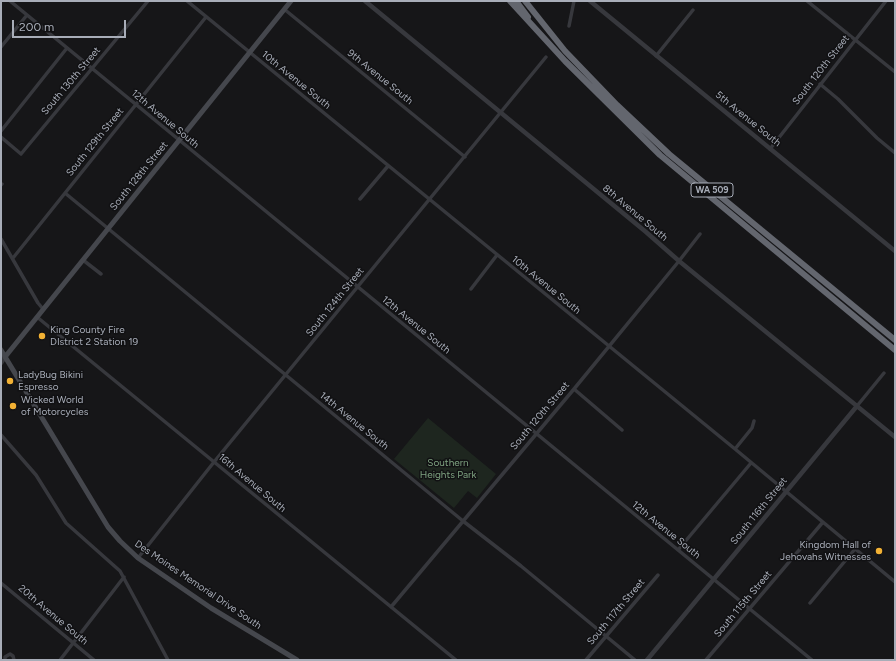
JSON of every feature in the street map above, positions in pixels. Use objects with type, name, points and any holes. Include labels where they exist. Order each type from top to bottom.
[{"type":"highway","points":[[510,1],[550,45]]},
{"type":"highway","name":"WA 509","points":[[516,1],[550,45],[660,155],[895,350]]},
{"type":"highway","name":"WA 509","points":[[526,1],[565,51],[617,105],[669,154],[895,340]]},
{"type":"main road","name":"South 128th Street","points":[[5,357],[291,1]]},
{"type":"main road","name":"Des Moines Memorial Drive South","points":[[1,350],[108,527],[120,541],[138,558],[211,608],[297,660]]},
{"type":"street","name":"12th Avenue South","points":[[10,1],[812,660]]},
{"type":"street","name":"South 130th Street","points":[[1,137],[21,154],[148,1]]},
{"type":"street","name":"10th Avenue South","points":[[187,1],[751,462],[895,582]]},
{"type":"street","name":"8th Avenue South","points":[[365,1],[646,232],[679,261],[895,437]]},
{"type":"street","points":[[569,26],[574,1]]},
{"type":"street","name":"5th Avenue South","points":[[590,1],[895,251]]},
{"type":"street","points":[[807,1],[895,72]]},
{"type":"street","name":"South 120th Street","points":[[770,149],[886,1]]},
{"type":"street","name":"9th Avenue South","points":[[284,9],[465,156]]},
{"type":"street","points":[[656,56],[693,10]]},
{"type":"street","points":[[1,47],[27,15]]},
{"type":"street","name":"South 129th Street","points":[[12,258],[206,17]]},
{"type":"street","points":[[1,131],[67,48]]},
{"type":"street","name":"South 124th Street","points":[[138,558],[214,462],[546,57]]},
{"type":"street","points":[[820,84],[895,153]]},
{"type":"street","points":[[360,199],[388,166]]},
{"type":"street","name":"14th Avenue South","points":[[65,193],[463,521],[635,660]]},
{"type":"street","name":"South 120th Street","points":[[391,608],[536,433],[574,390],[700,234]]},
{"type":"street","points":[[1,239],[38,303],[43,309]]},
{"type":"street","points":[[471,289],[497,255]]},
{"type":"street","points":[[83,260],[101,274]]},
{"type":"street","name":"16th Avenue South","points":[[37,317],[456,660]]},
{"type":"street","name":"South 128th Street","points":[[1,363],[5,357]]},
{"type":"street","name":"South 116th Street","points":[[647,660],[884,373]]},
{"type":"street","points":[[574,390],[622,430]]},
{"type":"street","points":[[735,449],[752,428],[754,421]]},
{"type":"street","points":[[1,435],[36,475],[66,523],[113,564],[124,577],[168,660]]},
{"type":"street","points":[[678,550],[751,462]]},
{"type":"street","name":"South 115th Street","points":[[706,660],[823,522]]},
{"type":"street","points":[[810,603],[855,549]]},
{"type":"street","name":"South 117th Street","points":[[586,660],[658,574]]},
{"type":"street","points":[[60,660],[124,577]]},
{"type":"street","name":"20th Avenue South","points":[[1,583],[94,660]]},
{"type":"street","points":[[3,658],[10,654],[13,656],[14,660]]},
{"type":"green space","name":"Southern Heights Park","points":[[428,418],[496,474],[477,498],[468,491],[454,508],[394,459]]},
{"type":"place","name":"King County Fire DIstrict 2 Station 19","points":[[42,336]]},
{"type":"place","name":"LadyBug Bikini Espresso","points":[[10,381]]},
{"type":"place","name":"Wicked World of Motorcycles","points":[[13,406]]},
{"type":"place","name":"Kingdom Hall of Jehovahs Witnesses","points":[[879,551]]}]
